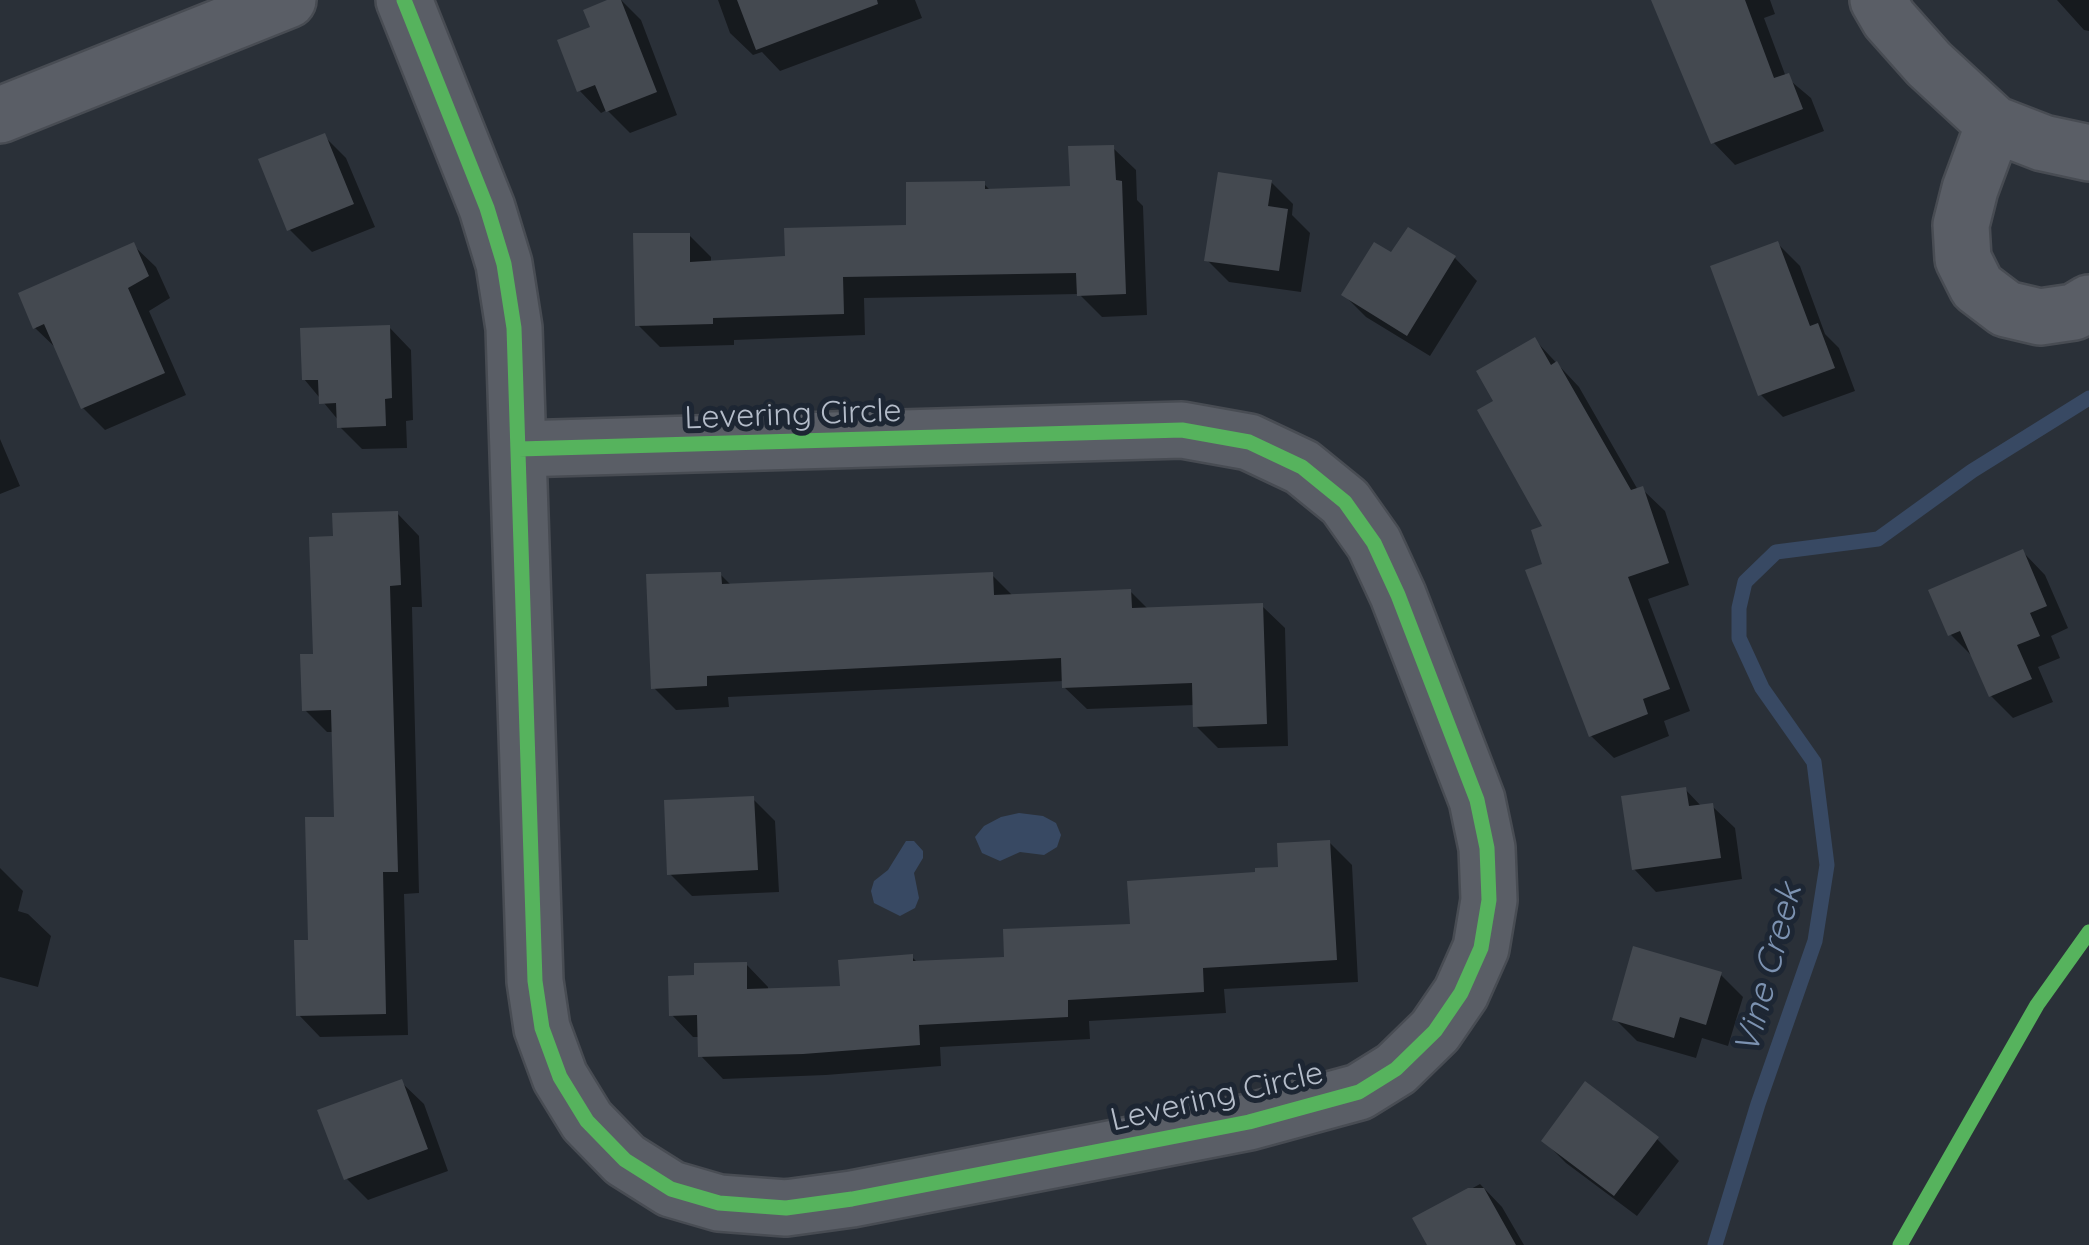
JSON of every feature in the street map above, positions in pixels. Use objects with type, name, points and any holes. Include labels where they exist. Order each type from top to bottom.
[{"type":"street","points":[[0,115],[207,14],[288,0]]},
{"type":"street","name":"Levering Circle","points":[[404,0],[488,208],[504,264],[514,328],[535,980],[542,1028],[560,1077],[586,1120],[624,1160],[671,1189],[719,1204],[786,1208],[852,1199],[1313,1107],[1359,1092],[1396,1069],[1435,1031],[1461,993],[1482,948],[1489,900],[1487,848],[1477,800],[1374,543],[1345,502],[1302,467],[1249,442],[1182,430],[519,450]]},
{"type":"street","points":[[1878,0],[1888,19],[1928,64],[1994,124],[2043,143],[2089,154]]},
{"type":"street","points":[[1994,124],[1970,189],[1962,225],[1963,259],[1977,287],[2006,308],[2040,317],[2074,312],[2089,303]]},
{"type":"water","points":[[1019,813],[1043,816],[1056,823],[1061,835],[1057,847],[1044,855],[1020,852],[1000,861],[982,853],[975,837],[984,826]]},
{"type":"water","points":[[906,841],[914,841],[923,851],[923,858],[914,873],[919,898],[915,908],[900,916],[874,903],[871,891],[874,881],[888,870]]},
{"type":"building","points":[[607,0],[621,0],[657,92],[606,112],[595,85],[577,92],[557,40],[590,27],[583,10]]},
{"type":"building","points":[[737,0],[877,0],[878,4],[756,50]]},
{"type":"building","points":[[1651,0],[1745,0],[1774,78],[1789,73],[1803,109],[1711,144]]},
{"type":"building","points":[[325,133],[354,204],[287,231],[258,159]]},
{"type":"building","points":[[1114,145],[1116,180],[1122,181],[1126,294],[1077,296],[1076,273],[843,277],[844,314],[713,318],[713,324],[635,326],[633,233],[690,233],[690,262],[785,256],[784,228],[906,225],[906,182],[985,181],[985,189],[1070,186],[1068,146]]},
{"type":"building","points":[[1218,172],[1272,180],[1268,206],[1288,209],[1279,271],[1204,261]]},
{"type":"building","points":[[1408,227],[1456,256],[1407,336],[1341,295],[1374,242],[1391,252]]},
{"type":"building","points":[[1778,241],[1810,326],[1818,323],[1835,368],[1758,396],[1710,266]]},
{"type":"building","points":[[134,242],[149,276],[128,288],[165,373],[81,409],[44,324],[33,329],[18,293]]},
{"type":"building","points":[[390,325],[392,398],[385,399],[386,426],[337,428],[336,403],[319,404],[318,380],[302,380],[300,328]]},
{"type":"building","points":[[1535,337],[1551,365],[1557,361],[1631,490],[1643,486],[1669,563],[1628,577],[1670,689],[1643,699],[1648,714],[1589,737],[1525,570],[1542,564],[1531,530],[1542,526],[1477,410],[1493,401],[1476,371]]},
{"type":"building","points":[[398,511],[401,585],[390,586],[398,872],[383,872],[386,1014],[296,1016],[294,940],[308,940],[305,817],[334,817],[331,710],[302,711],[300,654],[313,654],[309,537],[333,536],[332,513]]},
{"type":"building","points":[[2023,549],[2047,606],[2030,613],[2040,636],[2017,645],[2032,679],[1989,697],[1960,631],[1948,636],[1928,590]]},
{"type":"building","points":[[721,572],[722,584],[993,572],[994,595],[1131,589],[1132,608],[1263,603],[1267,724],[1193,727],[1192,683],[1062,688],[1061,658],[707,676],[707,686],[651,689],[646,574]]},
{"type":"building","points":[[1686,787],[1689,806],[1713,803],[1721,858],[1632,870],[1621,796]]},
{"type":"building","points":[[754,796],[758,870],[667,875],[664,800]]},
{"type":"building","points":[[1330,840],[1337,960],[1203,968],[1204,992],[1068,1000],[1068,1017],[919,1025],[920,1045],[698,1057],[697,1015],[669,1016],[668,976],[694,975],[694,963],[747,962],[747,989],[840,986],[838,960],[913,954],[913,961],[1004,957],[1003,929],[1130,924],[1127,881],[1255,872],[1255,868],[1278,867],[1277,843]]},
{"type":"building","points":[[1633,946],[1722,972],[1706,1025],[1680,1017],[1674,1038],[1612,1020]]},
{"type":"building","points":[[402,1079],[428,1149],[344,1180],[317,1110]]},
{"type":"building","points":[[1585,1081],[1659,1137],[1614,1196],[1541,1141]]},
{"type":"building","points":[[1468,1188],[1484,1188],[1516,1245],[1427,1245],[1412,1218]]},
{"type":"waterway","name":"Vine Creek","points":[[1715,1245],[1758,1104],[1815,941],[1827,865],[1814,762],[1762,688],[1739,638],[1739,608],[1745,582],[1776,552],[1878,539],[1972,471],[2089,398]]},
{"type":"cycle path","points":[[404,0],[487,208],[504,264],[514,328],[535,981],[542,1028],[560,1077],[587,1121],[625,1160],[671,1189],[719,1203],[786,1208],[852,1199],[1249,1122],[1359,1092],[1396,1069],[1435,1031],[1461,993],[1481,948],[1489,900],[1487,848],[1477,800],[1374,543],[1345,502],[1302,467],[1249,442],[1182,430],[519,449]]},
{"type":"cycle path","points":[[1900,1245],[2037,1005],[2089,932]]}]
